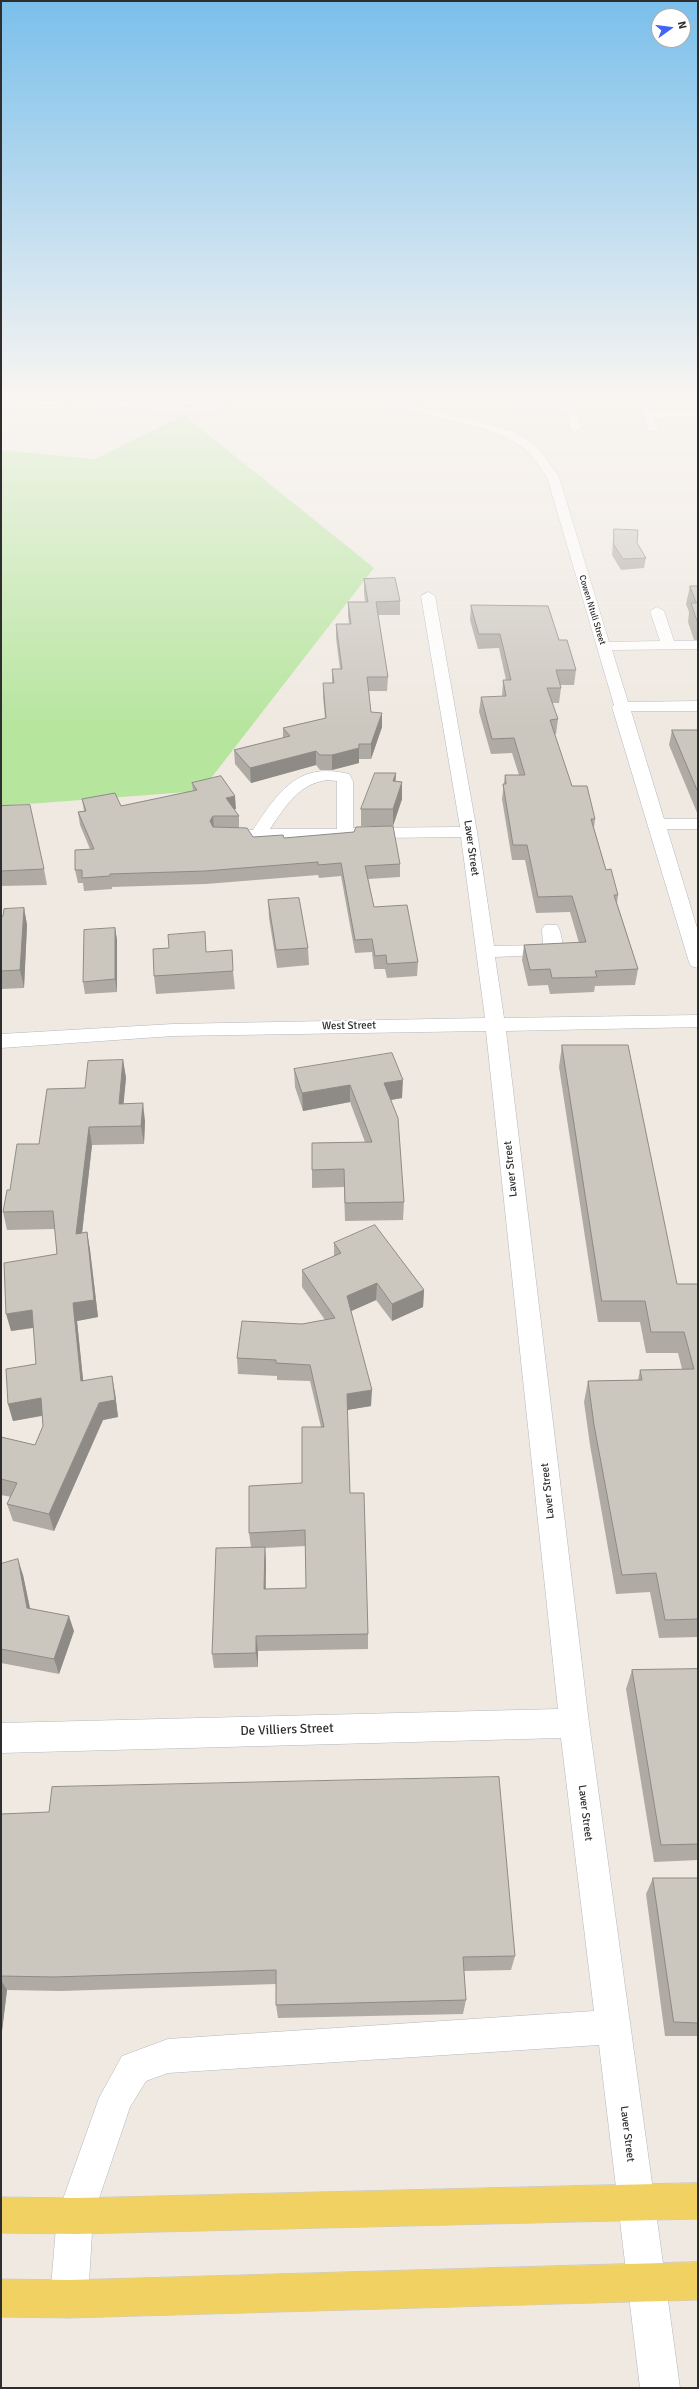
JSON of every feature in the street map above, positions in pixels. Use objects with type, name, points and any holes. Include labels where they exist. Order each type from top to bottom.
[{"type":"main road","points":[[1,2215],[75,2216],[698,2201]]},
{"type":"main road","points":[[1,2298],[69,2299],[698,2282]]},
{"type":"street","name":"Cowen Ntuli Street","points":[[561,505],[620,707],[698,962]]},
{"type":"street","name":"Laver Street","points":[[428,596],[469,832],[495,1023],[574,1723],[660,2388]]},
{"type":"street","points":[[657,611],[668,646]]},
{"type":"street","points":[[602,646],[698,645]]},
{"type":"street","points":[[620,707],[698,706]]},
{"type":"street","points":[[258,835],[285,795],[310,776],[320,774],[343,777],[345,781],[345,834]]},
{"type":"street","points":[[656,824],[698,824]]},
{"type":"street","points":[[220,835],[469,832]]},
{"type":"street","points":[[485,952],[553,950],[551,930]]},
{"type":"street","name":"West Street","points":[[1,1041],[173,1030],[495,1023],[698,1021]]},
{"type":"street","name":"De Villiers Street","points":[[1,1738],[574,1723]]},
{"type":"street","points":[[69,2299],[75,2216],[116,2098],[134,2068],[168,2056],[613,2027]]},
{"type":"green space","points":[[1,505],[296,505],[374,568],[201,791],[1,806]]},
{"type":"building","points":[[614,529],[638,530],[637,543],[646,558],[623,559],[614,545]]},
{"type":"building","points":[[395,578],[400,601],[376,602],[388,677],[367,677],[371,712],[382,713],[371,744],[359,744],[359,748],[332,755],[320,755],[316,751],[250,768],[234,750],[290,736],[283,728],[326,718],[323,683],[334,683],[332,669],[342,669],[336,624],[351,624],[348,602],[368,602],[364,579]]},
{"type":"building","points":[[690,586],[698,586],[698,621],[691,603],[696,603]]},
{"type":"building","points":[[471,605],[548,606],[559,640],[567,640],[576,670],[556,670],[561,688],[547,688],[558,719],[550,720],[572,786],[587,786],[595,819],[591,819],[606,870],[611,869],[618,895],[614,895],[638,969],[595,971],[597,977],[552,978],[550,969],[530,970],[524,945],[586,942],[572,896],[538,897],[527,845],[513,845],[503,784],[506,784],[505,775],[525,775],[514,738],[492,739],[481,697],[506,696],[503,680],[511,680],[500,634],[479,634]]},
{"type":"building","points":[[672,730],[698,730],[698,792]]},
{"type":"building","points":[[375,773],[396,773],[393,781],[402,782],[393,809],[361,809]]},
{"type":"building","points":[[221,776],[235,796],[226,798],[239,816],[213,816],[210,821],[213,827],[247,828],[253,837],[283,835],[284,838],[354,832],[356,827],[393,826],[400,864],[365,866],[374,907],[407,905],[418,962],[387,964],[386,955],[375,956],[372,939],[355,940],[341,863],[318,865],[318,862],[205,871],[110,874],[110,876],[82,878],[82,870],[75,870],[75,850],[94,849],[78,812],[86,811],[82,799],[115,793],[121,806],[197,790],[192,783]]},
{"type":"building","points":[[30,805],[44,869],[1,871],[1,806]]},
{"type":"building","points":[[299,898],[308,948],[276,950],[268,900]]},
{"type":"building","points":[[24,908],[20,970],[1,971],[1,917],[3,916],[4,909]]},
{"type":"building","points":[[115,928],[115,979],[83,982],[84,930]]},
{"type":"building","points":[[205,932],[206,952],[232,950],[233,971],[154,976],[153,949],[169,948],[168,935]]},
{"type":"building","points":[[562,1045],[628,1045],[677,1284],[698,1284],[698,1619],[665,1620],[656,1573],[622,1575],[594,1425],[588,1381],[642,1380],[640,1370],[694,1369],[684,1332],[651,1332],[645,1301],[602,1301]]},
{"type":"building","points":[[392,1053],[403,1080],[384,1083],[398,1118],[404,1202],[345,1203],[344,1169],[312,1170],[312,1143],[372,1142],[350,1085],[302,1093],[294,1069]]},
{"type":"building","points":[[123,1060],[119,1104],[143,1103],[141,1126],[89,1127],[76,1234],[87,1232],[94,1300],[73,1303],[81,1381],[112,1376],[115,1400],[99,1403],[49,1514],[7,1504],[17,1483],[1,1479],[1,1437],[35,1445],[43,1426],[41,1398],[8,1404],[6,1369],[36,1364],[32,1310],[6,1314],[4,1263],[57,1254],[53,1211],[3,1212],[7,1190],[10,1190],[17,1144],[39,1144],[47,1089],[85,1088],[88,1061]]},
{"type":"building","points":[[375,1225],[424,1290],[392,1304],[377,1283],[347,1296],[372,1390],[347,1394],[350,1493],[364,1493],[368,1634],[256,1636],[256,1653],[212,1654],[216,1548],[265,1547],[264,1589],[306,1588],[305,1530],[249,1533],[249,1486],[302,1483],[302,1427],[324,1427],[310,1365],[276,1363],[276,1360],[237,1358],[242,1321],[302,1324],[335,1318],[302,1270],[341,1253],[334,1243]]},
{"type":"building","points":[[18,1559],[27,1608],[69,1616],[54,1659],[1,1649],[1,1564]]},
{"type":"building","points":[[698,1669],[698,1844],[661,1845],[632,1670]]},
{"type":"building","points":[[499,1777],[515,1956],[463,1957],[466,2000],[276,2005],[276,1970],[54,1977],[1,1976],[1,1814],[49,1812],[52,1787]]},
{"type":"building","points":[[653,1878],[698,1878],[698,2023],[674,2022]]}]
